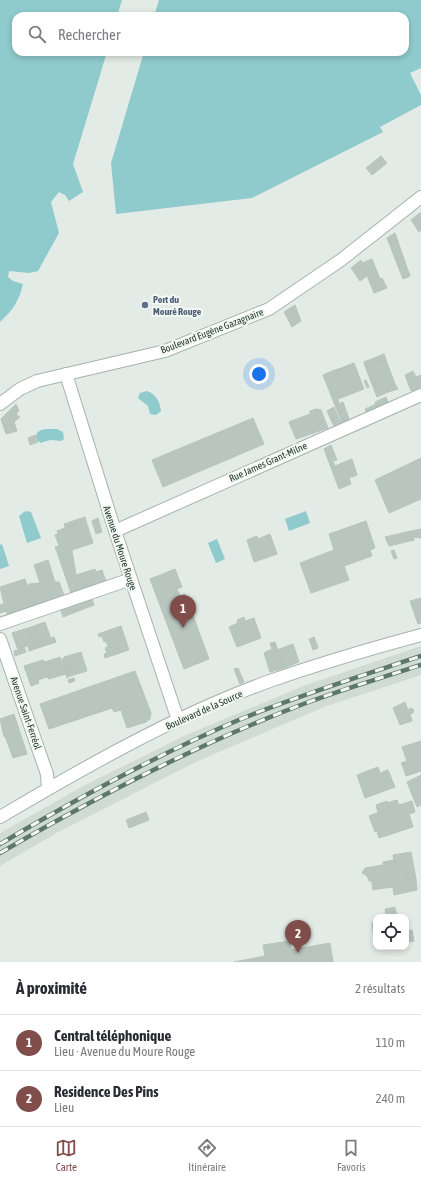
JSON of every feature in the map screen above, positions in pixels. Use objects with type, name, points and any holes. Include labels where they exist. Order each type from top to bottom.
[{"type":"street","name":"Boulevard Eugène Gazagnaire","points":[[0,404],[20,389],[37,381],[165,351],[245,320],[269,309],[341,260],[421,197]]},
{"type":"street","name":"Avenue du Moure Rouge","points":[[66,374],[115,531],[178,720]]},
{"type":"street","name":"Rue James Grant-Milne","points":[[115,531],[421,395]]},
{"type":"street","points":[[0,624],[131,579]]},
{"type":"street","name":"Boulevard de la Source","points":[[0,817],[48,789],[178,720],[266,682],[352,653],[421,635]]},
{"type":"street","name":"Avenue Saint-Ferréol","points":[[0,638],[4,663],[47,774],[48,789]]},
{"type":"shaded area","points":[[421,646],[421,675],[324,707],[198,761],[60,831],[0,866],[0,833],[85,785],[186,735],[306,685]]},
{"type":"water","points":[[0,0],[122,0],[118,12],[12,12],[12,56],[106,56],[73,164],[83,192],[69,201],[65,195],[59,192],[51,202],[59,233],[38,271],[29,273],[9,271],[8,277],[13,281],[23,284],[15,305],[0,322]]},
{"type":"water","points":[[159,0],[421,0],[421,68],[410,73],[421,95],[421,105],[380,127],[383,132],[252,198],[116,214],[111,163],[143,56],[409,56],[409,12],[155,12]]},
{"type":"water","points":[[147,391],[155,396],[160,404],[161,411],[156,415],[150,414],[148,406],[138,398],[140,393]]},
{"type":"water","points":[[57,429],[63,432],[64,439],[61,441],[50,440],[40,443],[36,437],[37,433],[40,430]]},
{"type":"water","points":[[27,511],[31,512],[41,538],[27,543],[19,516]]},
{"type":"water","points":[[306,511],[310,523],[289,531],[285,519]]},
{"type":"water","points":[[217,539],[225,559],[216,563],[208,543]]},
{"type":"water","points":[[2,544],[9,566],[0,569],[0,545]]},
{"type":"building","points":[[381,156],[387,163],[372,175],[366,168]]},
{"type":"building","points":[[421,212],[421,230],[419,232],[411,220]]},
{"type":"building","points":[[395,233],[410,276],[403,279],[387,238]]},
{"type":"building","points":[[372,259],[380,279],[382,278],[387,288],[374,293],[362,263]]},
{"type":"building","points":[[361,260],[367,276],[360,281],[351,268]]},
{"type":"building","points":[[295,305],[301,321],[292,327],[284,312]]},
{"type":"building","points":[[384,354],[386,360],[365,366],[364,362]]},
{"type":"building","points":[[386,360],[395,384],[387,387],[388,392],[377,397],[365,366]]},
{"type":"building","points":[[354,363],[364,389],[338,399],[339,404],[343,402],[349,419],[342,423],[323,375],[332,371],[334,375],[343,371],[341,368]]},
{"type":"building","points":[[341,368],[343,371],[334,375],[332,371]]},
{"type":"building","points":[[413,371],[416,377],[421,375],[421,387],[411,391],[405,375]]},
{"type":"building","points":[[366,380],[369,387],[367,388],[364,381]]},
{"type":"building","points":[[395,384],[398,389],[388,392],[387,387]]},
{"type":"building","points":[[386,397],[388,402],[377,407],[375,402]]},
{"type":"building","points":[[16,404],[19,411],[16,414],[20,417],[14,422],[10,410]]},
{"type":"building","points":[[376,404],[377,407],[366,412],[365,409]]},
{"type":"building","points":[[334,407],[338,417],[331,420],[327,411]]},
{"type":"building","points":[[316,409],[321,410],[328,428],[296,439],[289,422],[310,414],[310,411]]},
{"type":"building","points":[[10,410],[17,431],[6,434],[1,419]]},
{"type":"building","points":[[338,417],[341,423],[334,426],[331,420]]},
{"type":"building","points":[[253,418],[264,444],[163,487],[152,460]]},
{"type":"building","points":[[36,435],[38,442],[30,445],[28,438]]},
{"type":"building","points":[[331,445],[337,460],[333,461],[335,466],[352,459],[357,475],[349,478],[351,484],[339,489],[324,449]]},
{"type":"building","points":[[421,458],[421,499],[389,513],[375,480]]},
{"type":"building","points":[[85,517],[86,521],[65,528],[64,524]]},
{"type":"building","points":[[98,518],[102,532],[96,534],[92,521]]},
{"type":"building","points":[[86,521],[93,543],[72,550],[76,575],[95,569],[96,572],[102,570],[106,581],[71,593],[57,552],[61,551],[55,535],[66,531],[65,528]]},
{"type":"building","points":[[366,521],[375,548],[370,550],[372,556],[344,566],[349,580],[311,593],[300,563],[334,550],[329,534]]},
{"type":"building","points":[[65,528],[66,531],[58,534],[57,531]]},
{"type":"building","points":[[421,529],[421,538],[413,537],[411,531]]},
{"type":"building","points":[[411,531],[414,540],[389,546],[385,537]]},
{"type":"building","points":[[270,534],[277,554],[254,562],[247,540],[257,536],[258,539]]},
{"type":"building","points":[[59,546],[61,551],[57,552],[55,547]]},
{"type":"building","points":[[394,550],[397,558],[394,559],[391,551]]},
{"type":"building","points":[[48,560],[55,582],[59,582],[64,595],[34,606],[28,586],[29,584],[40,583],[34,565]]},
{"type":"building","points":[[175,569],[182,587],[177,589],[180,596],[185,594],[209,659],[184,669],[150,579]]},
{"type":"building","points":[[25,579],[34,606],[8,615],[6,611],[0,613],[0,605],[4,604],[0,587]]},
{"type":"building","points":[[91,597],[94,605],[63,617],[60,607]]},
{"type":"building","points":[[421,598],[421,623],[418,624],[410,601]]},
{"type":"building","points":[[244,617],[245,621],[254,618],[261,638],[237,647],[229,627],[238,623],[237,620]]},
{"type":"building","points":[[45,622],[51,639],[33,645],[28,628]]},
{"type":"building","points":[[121,626],[129,650],[111,656],[104,635],[99,637],[98,634]]},
{"type":"building","points":[[28,628],[35,649],[29,651],[28,646],[24,647],[26,652],[15,656],[14,651],[18,650],[12,633]]},
{"type":"building","points":[[104,635],[106,641],[104,642],[102,636]]},
{"type":"building","points":[[54,637],[56,642],[35,649],[33,645]]},
{"type":"building","points":[[314,637],[318,648],[313,650],[309,639]]},
{"type":"building","points":[[275,642],[284,668],[270,672],[264,653],[272,649],[270,643]]},
{"type":"building","points":[[293,644],[299,662],[284,668],[277,650]]},
{"type":"building","points":[[108,647],[111,656],[105,658],[104,654],[107,653],[105,648]]},
{"type":"building","points":[[81,652],[87,671],[70,676],[64,657]]},
{"type":"building","points":[[60,657],[66,674],[49,679],[43,660],[45,662]]},
{"type":"building","points":[[64,658],[70,676],[67,678],[62,659]]},
{"type":"building","points":[[43,660],[49,679],[47,677],[38,680],[39,683],[31,686],[24,666]]},
{"type":"building","points":[[238,668],[244,682],[240,684],[234,669]]},
{"type":"building","points":[[135,671],[151,713],[150,719],[146,722],[127,728],[121,710],[114,712],[112,708],[49,729],[40,704]]},
{"type":"building","points":[[74,678],[75,681],[69,683],[68,680]]},
{"type":"building","points":[[405,702],[408,710],[411,708],[414,710],[413,713],[410,714],[412,721],[400,725],[393,708]]},
{"type":"building","points":[[14,714],[27,754],[13,758],[5,736],[4,737],[0,719]]},
{"type":"building","points":[[421,741],[421,761],[403,767],[401,763],[407,761],[402,747]]},
{"type":"building","points":[[421,761],[421,771],[406,776],[403,767]]},
{"type":"building","points":[[378,767],[380,773],[388,770],[395,787],[365,798],[357,775]]},
{"type":"building","points":[[421,775],[421,801],[415,802],[407,782]]},
{"type":"building","points":[[397,800],[399,805],[412,801],[415,812],[409,814],[413,827],[379,838],[369,816],[390,808],[387,803]]},
{"type":"building","points":[[387,801],[390,808],[378,813],[376,805]]},
{"type":"building","points":[[421,801],[421,805],[417,807],[415,802]]},
{"type":"building","points":[[146,812],[149,820],[129,828],[126,820]]},
{"type":"building","points":[[411,852],[416,879],[407,881],[404,861],[394,863],[393,855]]},
{"type":"building","points":[[394,860],[394,863],[404,861],[407,881],[416,879],[417,890],[394,895],[393,887],[378,889],[377,883],[372,884],[372,881],[369,881],[367,876],[362,873],[365,868],[383,865],[383,862]]},
{"type":"building","points":[[377,883],[378,889],[373,890],[372,884]]},
{"type":"building","points":[[395,907],[396,914],[386,914],[385,909]]},
{"type":"building","points":[[412,930],[414,941],[409,942],[409,931]]},
{"type":"building","points":[[290,941],[291,950],[330,943],[333,962],[234,962],[265,956],[263,945]]},
{"type":"railway","points":[[0,844],[119,777],[179,747],[241,719],[331,686],[421,656]]},
{"type":"railway","points":[[0,853],[112,791],[227,735],[306,703],[421,665]]},
{"type":"place","name":"Port du Mouré Rouge","points":[[145,305]]},
{"type":"place","name":"Central téléphonique","points":[[183,628]]},
{"type":"place","name":"Residence Des Pins","points":[[298,953]]}]
